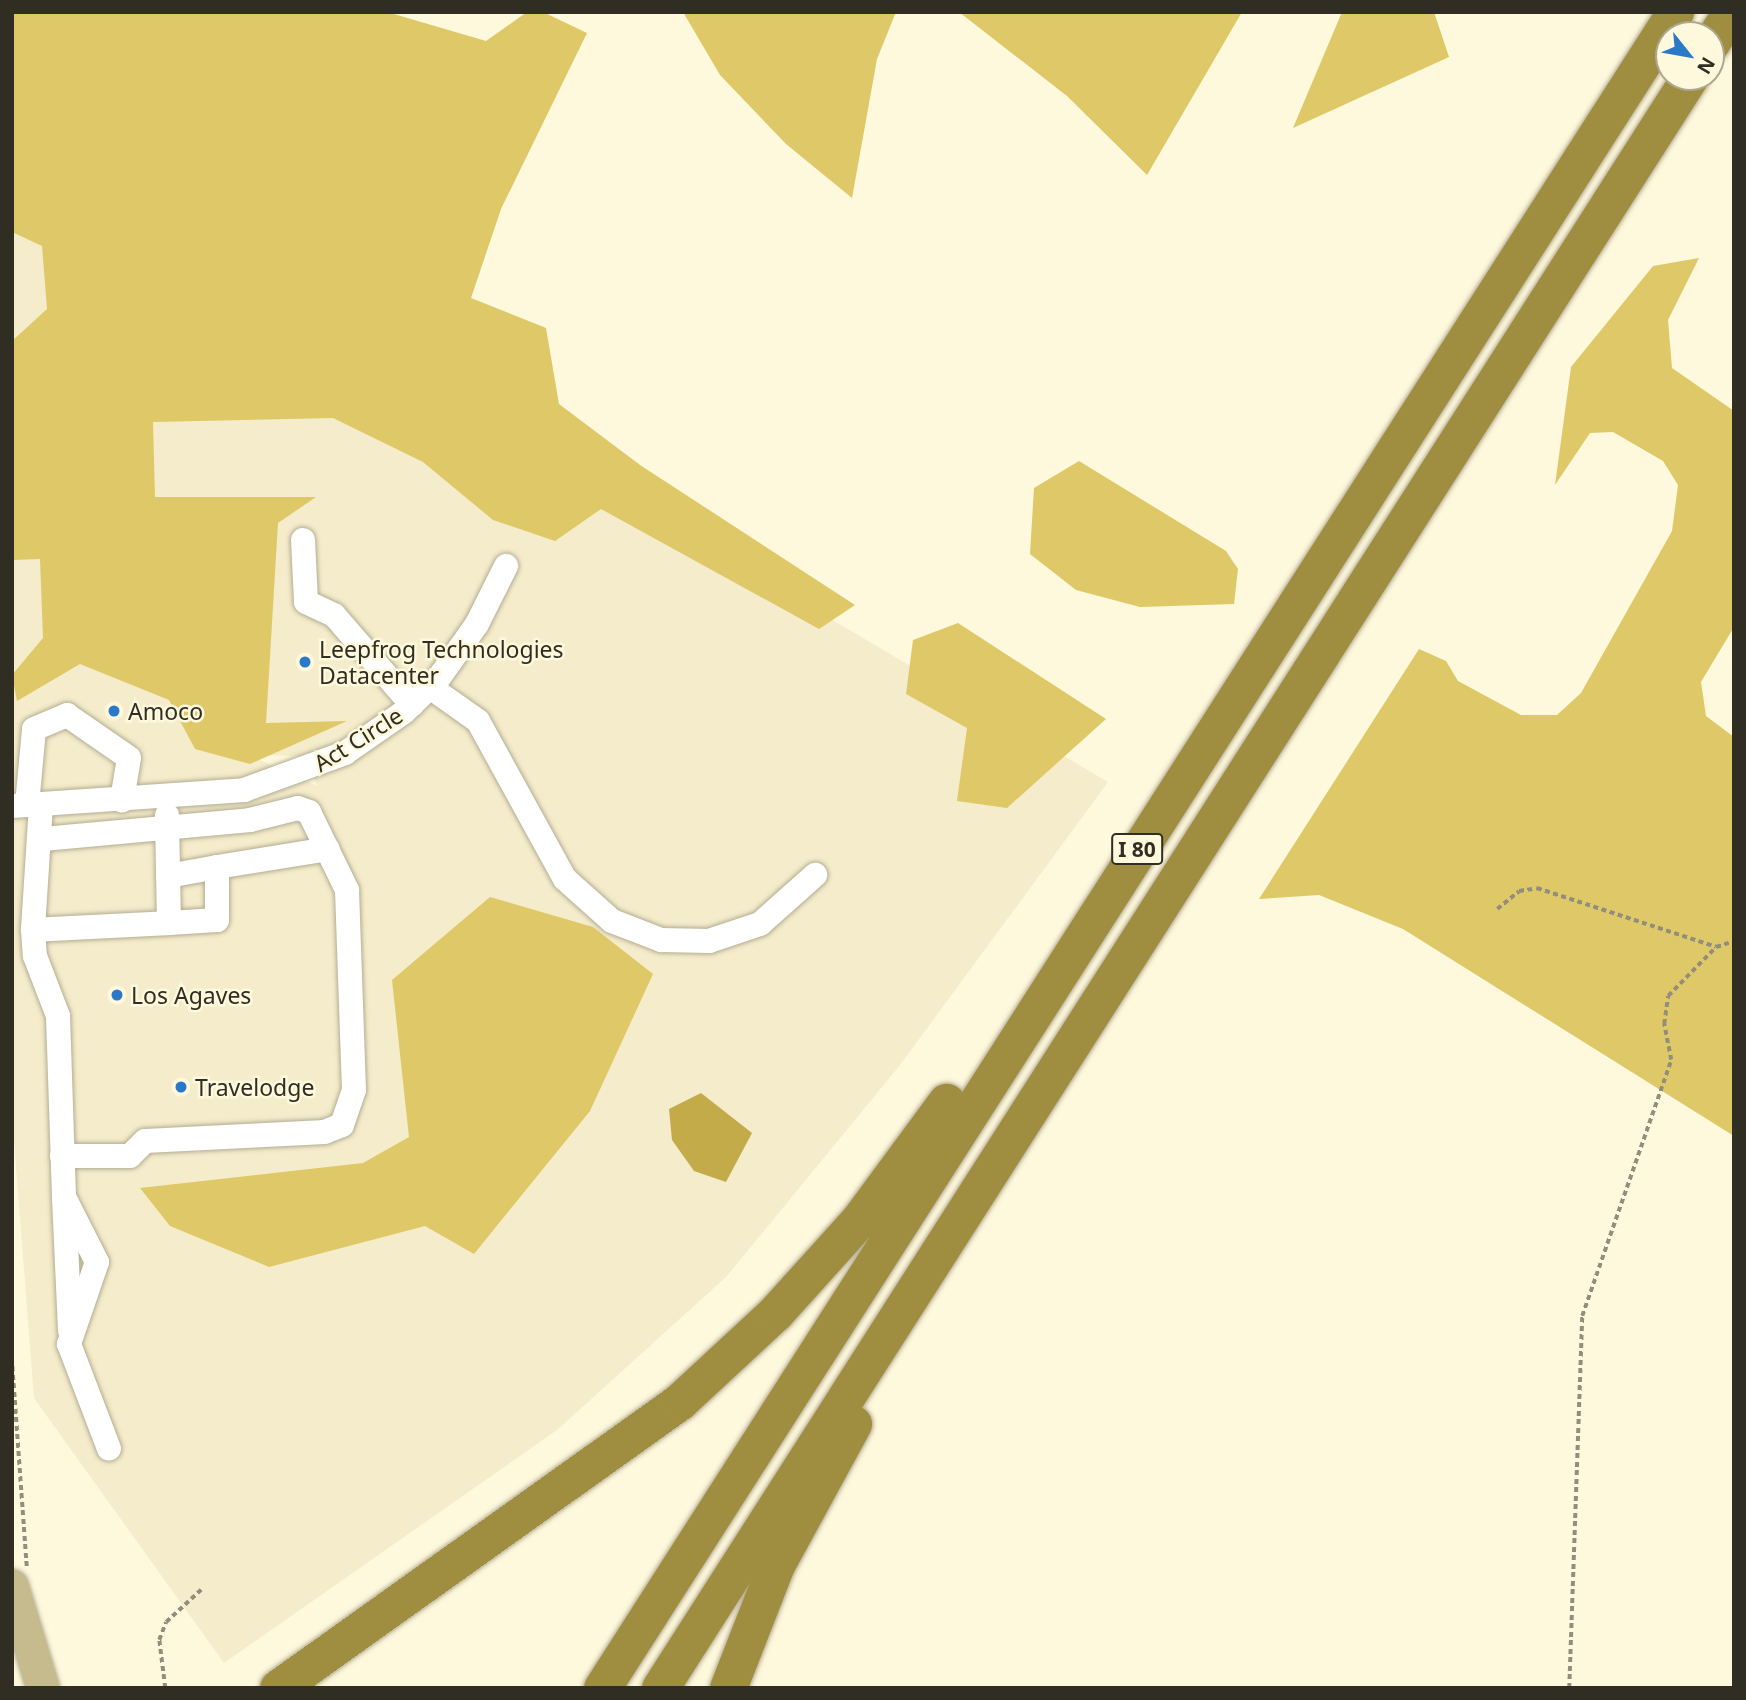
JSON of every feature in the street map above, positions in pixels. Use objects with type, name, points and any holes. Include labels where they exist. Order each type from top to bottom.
[{"type":"highway","name":"I 80","points":[[602,1688],[1029,1016],[1675,12]]},
{"type":"highway","name":"I 80","points":[[660,1688],[935,1250],[1681,91]]},
{"type":"highway","points":[[278,1688],[599,1464],[690,1393],[775,1313],[859,1220],[960,1083],[1029,1016]]},
{"type":"highway","points":[[728,1688],[776,1565],[896,1347],[935,1250]]},
{"type":"main road","points":[[21,1584],[43,1688]]},
{"type":"street","points":[[303,540],[306,603],[334,615],[412,705]]},
{"type":"street","name":"Act Circle","points":[[27,805],[244,790],[313,769],[412,705],[430,687],[477,624],[506,566]]},
{"type":"street","points":[[430,687],[478,721],[565,879],[612,922],[662,940],[709,941],[769,919],[814,875]]},
{"type":"street","points":[[109,1449],[74,1361],[70,1331],[97,1262],[64,1197],[58,1016],[35,956],[33,877],[43,839],[27,805],[34,729],[67,715],[130,758],[122,800]]},
{"type":"street","points":[[167,797],[169,923]]},
{"type":"street","points":[[43,839],[167,829],[298,808],[309,812],[347,890],[354,1090],[342,1125],[324,1132],[145,1141],[130,1156],[62,1156]]},
{"type":"street","points":[[168,876],[328,849]]},
{"type":"street","points":[[33,930],[216,920],[216,867]]},
{"type":"path","points":[[1497,909],[1519,891],[1537,888],[1716,947]]},
{"type":"path","points":[[1569,1688],[1582,1316],[1671,1060],[1664,1024],[1668,996],[1716,947],[1734,941]]},
{"type":"path","points":[[12,1358],[21,1584]]},
{"type":"path","points":[[165,1688],[159,1640],[166,1622],[203,1588]]},
{"type":"shaded area","points":[[12,12],[387,12],[486,41],[527,12],[543,12],[587,33],[501,209],[471,298],[546,328],[559,404],[640,465],[855,605],[819,629],[601,509],[555,541],[493,520],[423,462],[333,418],[153,422],[155,497],[316,497],[278,523],[266,723],[347,721],[250,764],[195,749],[169,700],[80,664],[17,701],[12,675],[43,638],[40,559],[12,560],[12,341],[47,309],[42,246],[12,232]]},
{"type":"shaded area","points":[[683,12],[896,12],[877,59],[852,198],[786,144],[720,75]]},
{"type":"shaded area","points":[[959,12],[1242,12],[1147,175],[1067,96]]},
{"type":"shaded area","points":[[1342,12],[1434,12],[1449,57],[1293,128]]},
{"type":"shaded area","points":[[12,138],[1108,782],[900,1065],[726,1277],[557,1430],[224,1663],[34,1398],[12,1115]],"holes":[[[249,755],[306,756],[317,786]]]},
{"type":"shaded area","points":[[1699,258],[1668,320],[1672,368],[1734,411],[1734,627],[1701,682],[1706,716],[1734,737],[1734,1136],[1403,929],[1319,895],[1259,899],[1419,649],[1446,661],[1458,681],[1521,715],[1557,715],[1581,693],[1672,531],[1678,485],[1663,461],[1613,432],[1590,433],[1555,485],[1571,367],[1653,266]]},
{"type":"shaded area","points":[[1079,461],[1226,551],[1238,569],[1234,604],[1140,607],[1076,590],[1030,554],[1034,488]]},
{"type":"shaded area","points":[[958,623],[1106,719],[1007,808],[957,801],[967,728],[906,694],[913,640]]},
{"type":"shaded area","points":[[490,897],[593,927],[653,974],[590,1111],[474,1254],[425,1226],[269,1267],[170,1226],[140,1188],[363,1163],[409,1137],[392,980]]},
{"type":"shaded area","points":[[701,1093],[752,1133],[726,1182],[694,1171],[672,1140],[669,1109]]},
{"type":"place","name":"Leepfrog Technologies Datacenter","points":[[305,662]]},
{"type":"place","name":"Amoco","points":[[114,711]]},
{"type":"place","name":"Los Agaves","points":[[117,995]]},
{"type":"place","name":"Travelodge","points":[[181,1087]]}]
